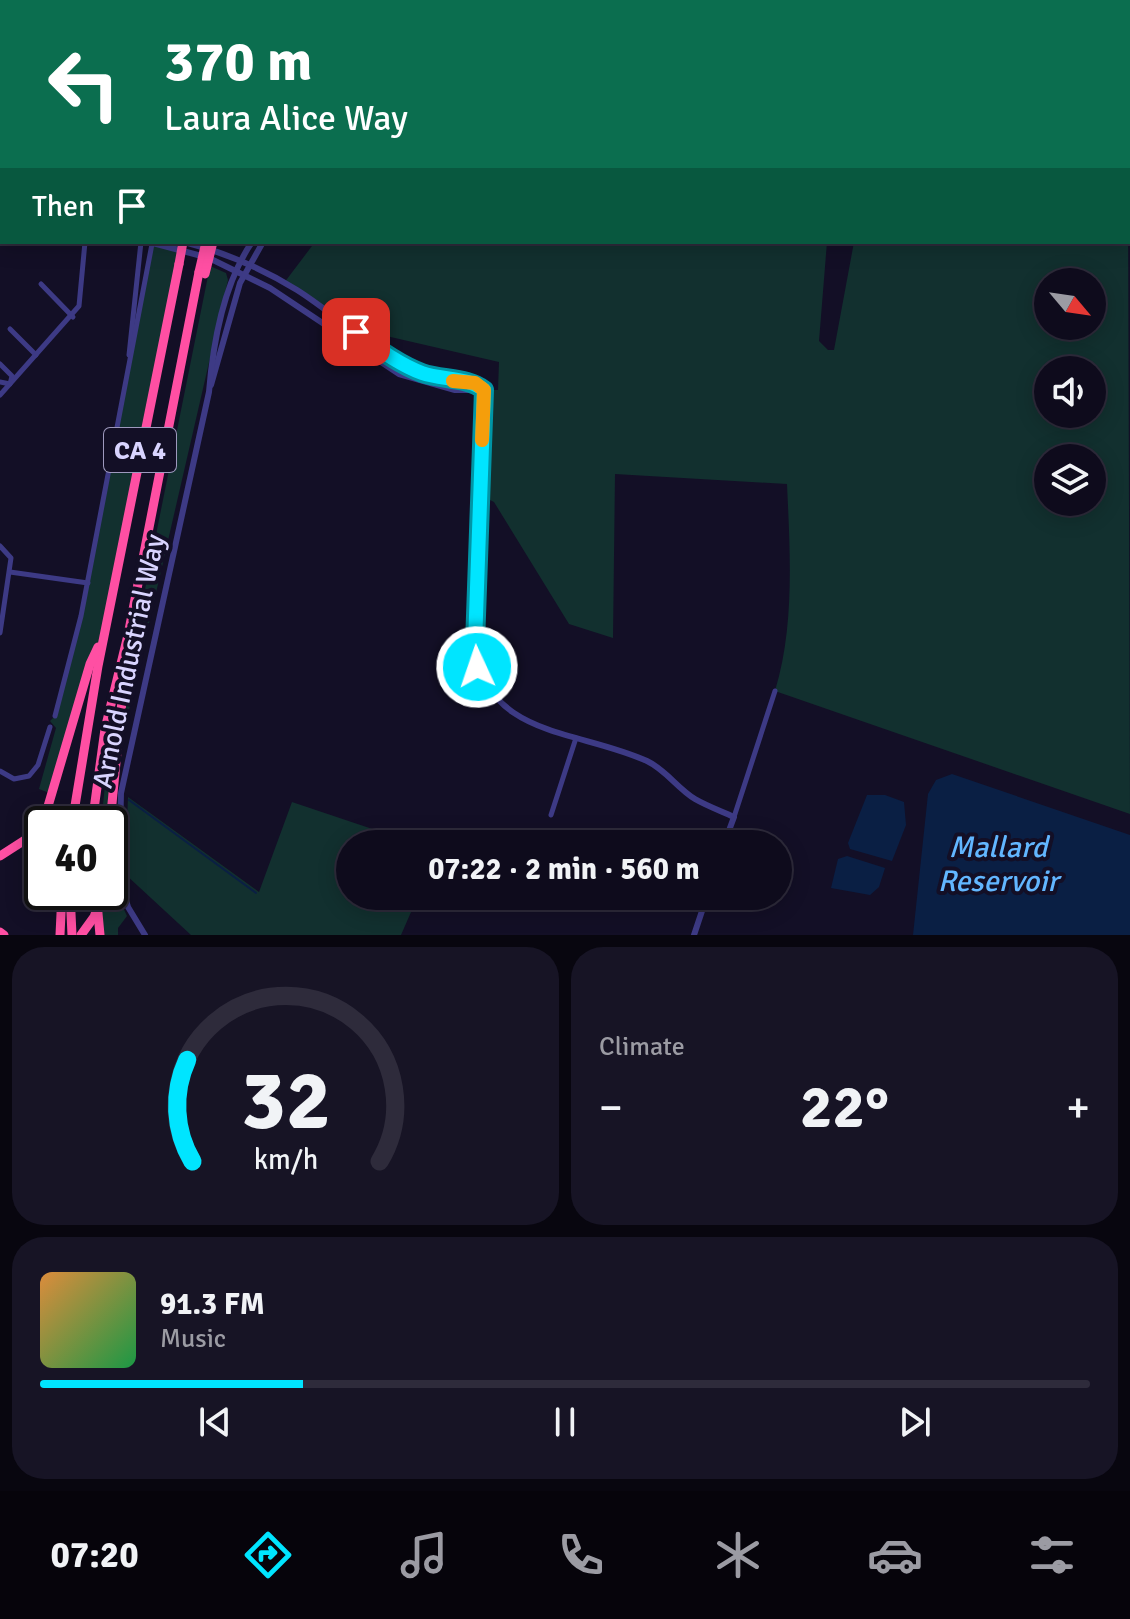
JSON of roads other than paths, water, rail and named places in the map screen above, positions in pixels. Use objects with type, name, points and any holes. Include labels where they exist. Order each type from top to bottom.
[{"type":"highway","name":"CA 4","points":[[75,806],[103,636],[183,244]]},
{"type":"highway","points":[[202,273],[206,244]]},
{"type":"highway","points":[[202,273],[212,244]]},
{"type":"highway","name":"CA 4","points":[[94,806],[103,740],[128,635],[202,273]]},
{"type":"highway","points":[[111,806],[128,635]]},
{"type":"highway","points":[[0,856],[33,832],[49,805],[90,664],[103,636]]},
{"type":"highway","points":[[60,935],[61,910]]},
{"type":"highway","points":[[71,910],[72,935]]},
{"type":"highway","points":[[95,910],[97,935]]},
{"type":"highway","points":[[81,935],[97,910]]},
{"type":"street","points":[[0,395],[73,317],[83,290],[85,244]]},
{"type":"street","points":[[55,716],[88,583],[129,356],[141,244]]},
{"type":"street","points":[[129,356],[135,346],[151,244]]},
{"type":"street","points":[[155,244],[209,258],[288,297],[399,374],[455,390],[484,390]]},
{"type":"street","points":[[189,244],[240,261],[296,289],[410,367],[438,378],[475,383],[484,390]]},
{"type":"street","name":"Arnold Industrial Way","points":[[209,392],[211,365],[235,272],[251,244]]},
{"type":"street","name":"Arnold Industrial Way","points":[[145,935],[128,907],[119,878],[121,793],[209,392],[243,276],[262,244]]},
{"type":"street","points":[[41,284],[73,317]]},
{"type":"street","points":[[10,329],[36,355]]},
{"type":"street","points":[[0,364],[12,376],[10,384]]},
{"type":"street","points":[[0,382],[10,384]]},
{"type":"street","points":[[484,390],[475,644],[477,667],[489,692],[504,708],[647,761],[694,798],[734,817]]},
{"type":"street","points":[[0,546],[10,554],[0,633]]},
{"type":"street","points":[[9,572],[88,583]]},
{"type":"street","points":[[729,830],[775,691]]},
{"type":"street","points":[[0,771],[14,779],[29,776],[38,765],[50,727]]},
{"type":"street","points":[[551,815],[576,737]]},
{"type":"street","points":[[694,935],[702,910]]},
{"type":"water","name":"Mallard Reservoir","points":[[952,774],[1130,835],[1130,935],[913,935],[928,794],[936,780]]},
{"type":"water","points":[[867,795],[885,795],[904,802],[906,825],[892,861],[850,849],[848,843]]},
{"type":"water","points":[[847,856],[885,868],[879,887],[870,895],[831,888],[838,859]]},
{"type":"waterway","points":[[129,800],[256,893]]}]
